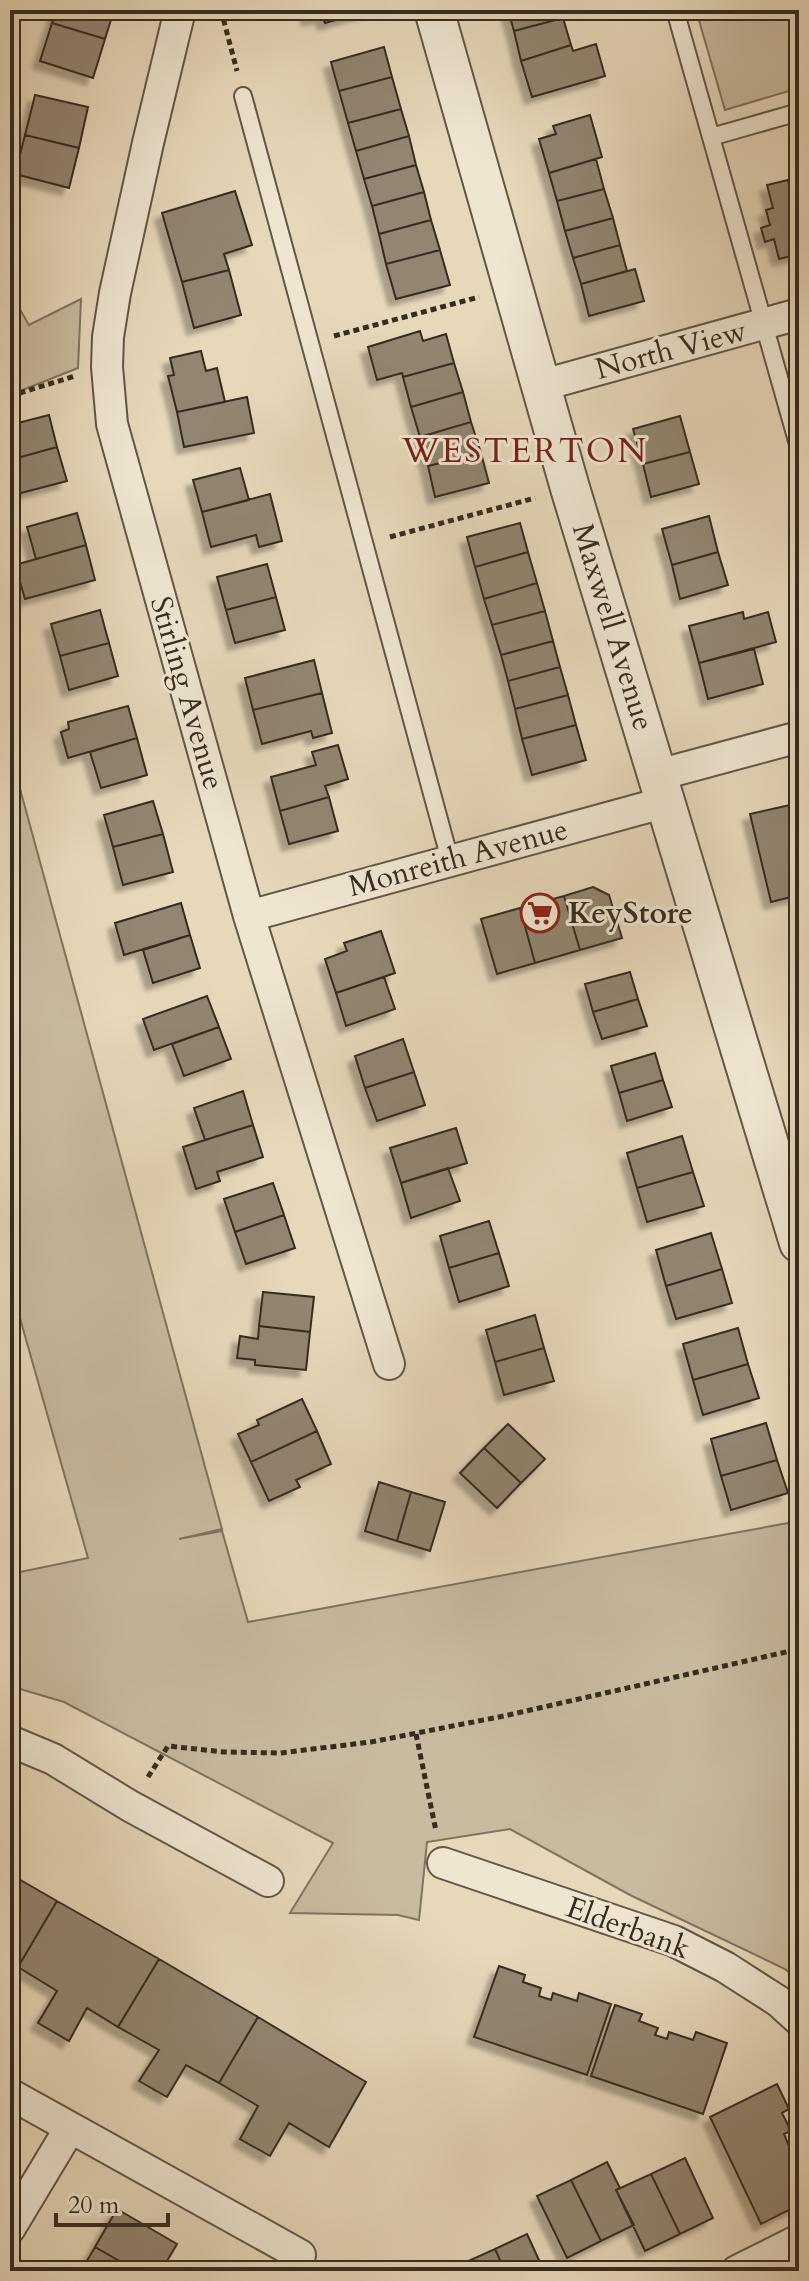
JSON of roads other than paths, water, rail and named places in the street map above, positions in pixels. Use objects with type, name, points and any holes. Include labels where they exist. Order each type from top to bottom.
[{"type":"street","name":"Stirling Avenue","points":[[180,10],[115,293],[107,367],[112,424],[249,916],[389,1364]]},
{"type":"street","name":"Maxwell Avenue","points":[[434,10],[570,488],[799,1243]]},
{"type":"street","name":"North View","points":[[543,385],[799,314]]},
{"type":"street","name":"Monreith Avenue","points":[[249,916],[450,860],[662,788],[799,737]]},
{"type":"street","points":[[10,1741],[53,1759],[130,1806],[268,1881]]},
{"type":"street","name":"Elderbank","points":[[443,1863],[674,1941],[725,1967],[778,2001],[799,2020]]},
{"type":"street","points":[[10,2094],[300,2255]]},
{"type":"street","points":[[10,2228],[70,2128]]},
{"type":"street","points":[[737,2271],[799,2240]]},
{"type":"lane","points":[[675,10],[799,448]]},
{"type":"lane","points":[[243,96],[450,860]]},
{"type":"lane","points":[[711,137],[799,112]]},
{"type":"place","name":"KeyStore","points":[[540,913]]},
{"type":"district","name":"WESTERTON","points":[[525,451]]}]
